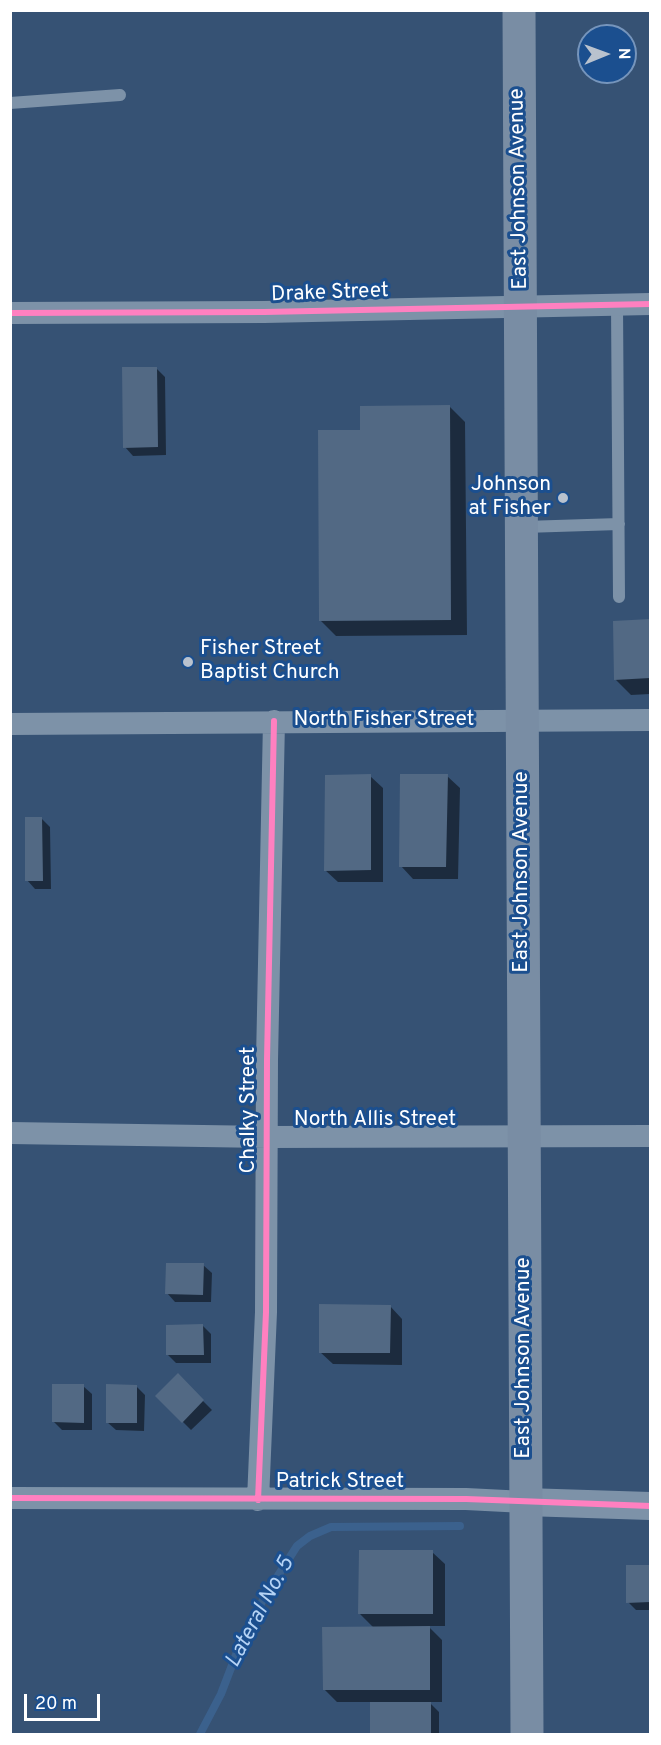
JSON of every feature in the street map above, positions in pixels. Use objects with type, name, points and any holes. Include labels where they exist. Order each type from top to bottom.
[{"type":"main road","name":"East Johnson Avenue","points":[[519,10],[526,1734]]},
{"type":"street","name":"Drake Street","points":[[10,313],[264,312],[651,304]]},
{"type":"street","name":"North Fisher Street","points":[[10,724],[651,720]]},
{"type":"street","name":"Chalky Street","points":[[258,1500],[266,1312],[274,721]]},
{"type":"street","name":"North Allis Street","points":[[10,1133],[267,1137],[524,1138],[578,1134],[651,1136]]},
{"type":"street","name":"Patrick Street","points":[[10,1498],[258,1500],[466,1498],[525,1502]]},
{"type":"street","points":[[525,1502],[651,1506]]},
{"type":"lane","points":[[10,103],[120,95]]},
{"type":"lane","points":[[617,304],[619,597]]},
{"type":"lane","points":[[521,527],[618,524]]},
{"type":"building","points":[[122,367],[157,367],[158,447],[123,448]]},
{"type":"building","points":[[450,405],[451,620],[319,621],[318,430],[360,430],[360,406]]},
{"type":"building","points":[[650,619],[650,678],[614,680],[613,621]]},
{"type":"building","points":[[371,774],[371,870],[324,871],[325,775]]},
{"type":"building","points":[[400,774],[448,774],[446,867],[399,867]]},
{"type":"building","points":[[25,817],[42,817],[43,881],[25,881]]},
{"type":"building","points":[[166,1263],[204,1263],[203,1295],[165,1294]]},
{"type":"building","points":[[319,1304],[391,1305],[390,1353],[319,1353]]},
{"type":"building","points":[[203,1324],[204,1355],[166,1355],[166,1325]]},
{"type":"building","points":[[178,1373],[204,1400],[182,1423],[155,1396]]},
{"type":"building","points":[[52,1384],[84,1384],[84,1423],[52,1422]]},
{"type":"building","points":[[106,1384],[137,1385],[137,1423],[106,1423]]},
{"type":"building","points":[[359,1550],[433,1550],[433,1614],[358,1614]]},
{"type":"building","points":[[626,1565],[650,1565],[650,1602],[626,1603]]},
{"type":"building","points":[[430,1626],[430,1690],[323,1690],[322,1627]]},
{"type":"building","points":[[370,1702],[431,1702],[431,1734],[370,1734]]},
{"type":"waterway","name":"Lateral No. 5","points":[[200,1734],[221,1694],[239,1647],[265,1596],[297,1546],[310,1536],[331,1527],[460,1526]]},
{"type":"cycle path","points":[[10,313],[264,312],[650,304]]},
{"type":"cycle path","points":[[258,1500],[266,1312],[267,1060],[274,721]]},
{"type":"cycle path","points":[[10,1498],[466,1499],[650,1506]]},
{"type":"place","name":"Johnson at Fisher","points":[[563,498]]},
{"type":"place","name":"Fisher Street Baptist Church","points":[[188,662]]}]
